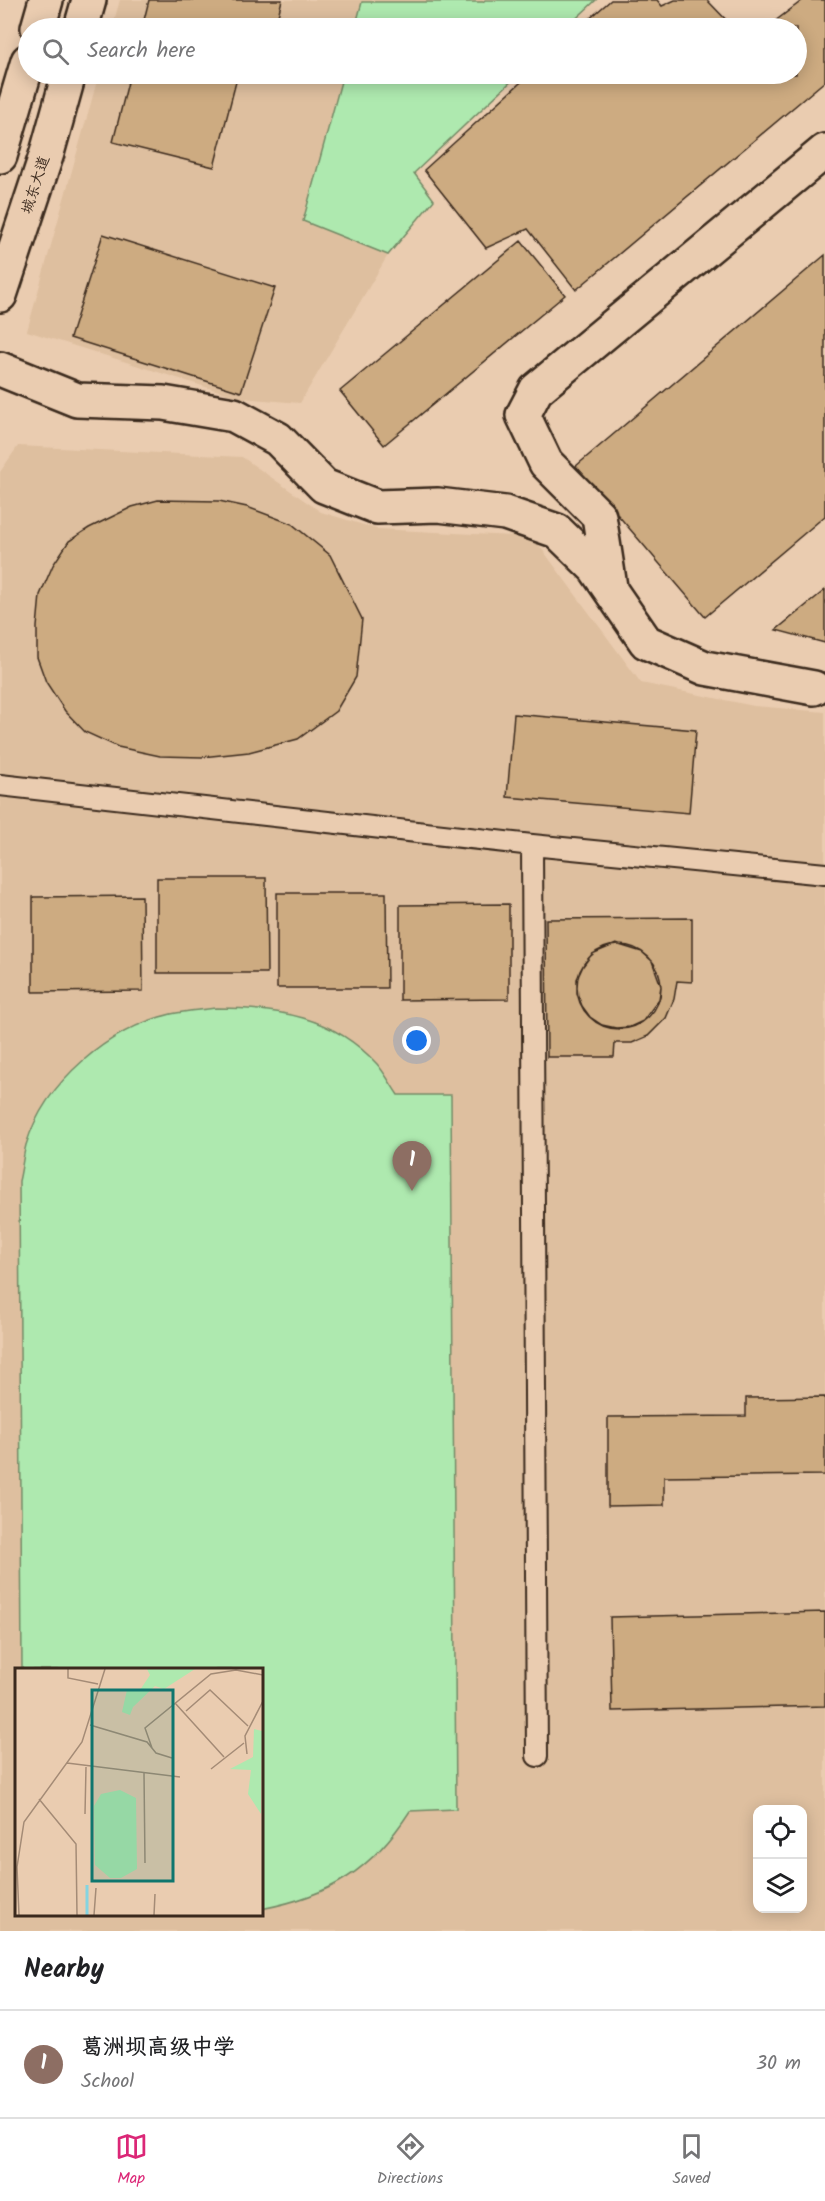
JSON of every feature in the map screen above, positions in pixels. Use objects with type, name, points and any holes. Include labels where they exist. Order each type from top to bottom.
[{"type":"main road","points":[[41,18],[46,0]]},
{"type":"main road","points":[[84,18],[89,0]]},
{"type":"main road","points":[[0,156],[21,84]]},
{"type":"main road","name":"城东大道","points":[[0,295],[47,153],[66,84]]},
{"type":"main road","points":[[611,591],[599,516],[546,463],[522,414],[536,390],[825,151]]},
{"type":"main road","points":[[0,369],[78,400],[163,403],[234,414],[278,439],[324,486],[377,507],[438,505],[505,513],[557,531],[596,568],[646,642],[705,668],[814,688]]},
{"type":"lane","points":[[0,785],[532,845],[825,874]]},
{"type":"lane","points":[[532,845],[537,1756]]},
{"type":"shaded area","points":[[120,0],[485,0],[484,2],[362,2],[358,18],[115,18]]},
{"type":"shaded area","points":[[96,84],[340,84],[303,220],[388,255],[300,403],[241,398],[27,331]]},
{"type":"shaded area","points":[[18,446],[242,457],[321,512],[377,529],[533,537],[641,683],[754,706],[825,712],[825,1931],[0,1931],[0,472]]},
{"type":"green space","points":[[485,0],[596,0],[577,18],[358,18],[362,2],[483,2]]},
{"type":"green space","points":[[340,84],[508,84],[414,173],[434,200],[388,255],[303,221]]},
{"type":"green space","points":[[239,1008],[283,1013],[303,1018],[342,1035],[360,1048],[380,1068],[398,1095],[451,1095],[456,1809],[410,1811],[396,1832],[380,1849],[364,1865],[347,1877],[308,1897],[262,1909],[262,1668],[22,1668],[19,1181],[26,1145],[35,1122],[48,1100],[64,1080],[102,1045],[147,1021],[187,1011]]},
{"type":"building","points":[[149,0],[282,0],[278,18],[144,18]]},
{"type":"building","points":[[611,0],[657,0],[662,6],[675,0],[707,0],[724,18],[590,18]]},
{"type":"building","points":[[803,0],[825,0],[825,81],[576,290],[528,229],[486,248],[424,170],[519,84],[807,84],[807,18],[779,18]]},
{"type":"building","points":[[128,84],[235,84],[214,167],[113,142]]},
{"type":"building","points":[[103,234],[275,288],[241,392],[70,338]]},
{"type":"building","points":[[521,241],[565,295],[384,445],[340,391]]},
{"type":"building","points":[[825,255],[825,516],[705,617],[576,466]]},
{"type":"building","points":[[158,500],[219,501],[247,507],[292,524],[330,555],[362,619],[356,677],[336,711],[298,739],[249,752],[202,757],[160,756],[118,747],[85,732],[65,711],[46,682],[37,657],[37,627],[40,595],[53,565],[69,541],[89,528],[132,507]]},
{"type":"building","points":[[825,590],[825,643],[776,630]]},
{"type":"building","points":[[514,714],[696,730],[689,813],[507,797]]},
{"type":"building","points":[[157,878],[266,878],[267,973],[157,973]]},
{"type":"building","points":[[277,893],[386,893],[387,988],[277,988]]},
{"type":"building","points":[[142,896],[143,991],[33,992],[33,897]]},
{"type":"building","points":[[509,904],[509,999],[400,1000],[400,905]]},
{"type":"building","points":[[692,918],[692,982],[677,981],[674,999],[666,1018],[648,1036],[632,1043],[615,1043],[614,1057],[547,1057],[546,919]],"holes":[[[616,944],[642,952],[652,961],[661,986],[659,999],[643,1021],[630,1027],[616,1028],[602,1025],[590,1017],[577,993],[577,979],[583,966],[592,954]]]},
{"type":"building","points":[[619,945],[642,952],[654,964],[661,987],[654,1010],[642,1022],[619,1029],[596,1022],[584,1010],[577,987],[584,964],[596,952]]},
{"type":"building","points":[[825,1397],[825,1475],[664,1477],[664,1505],[608,1506],[608,1417],[746,1416],[746,1398]]},
{"type":"building","points":[[825,1612],[825,1706],[612,1711],[610,1617]]},
{"type":"place","name":"葛洲坝高级中学","points":[[412,1191]]}]
